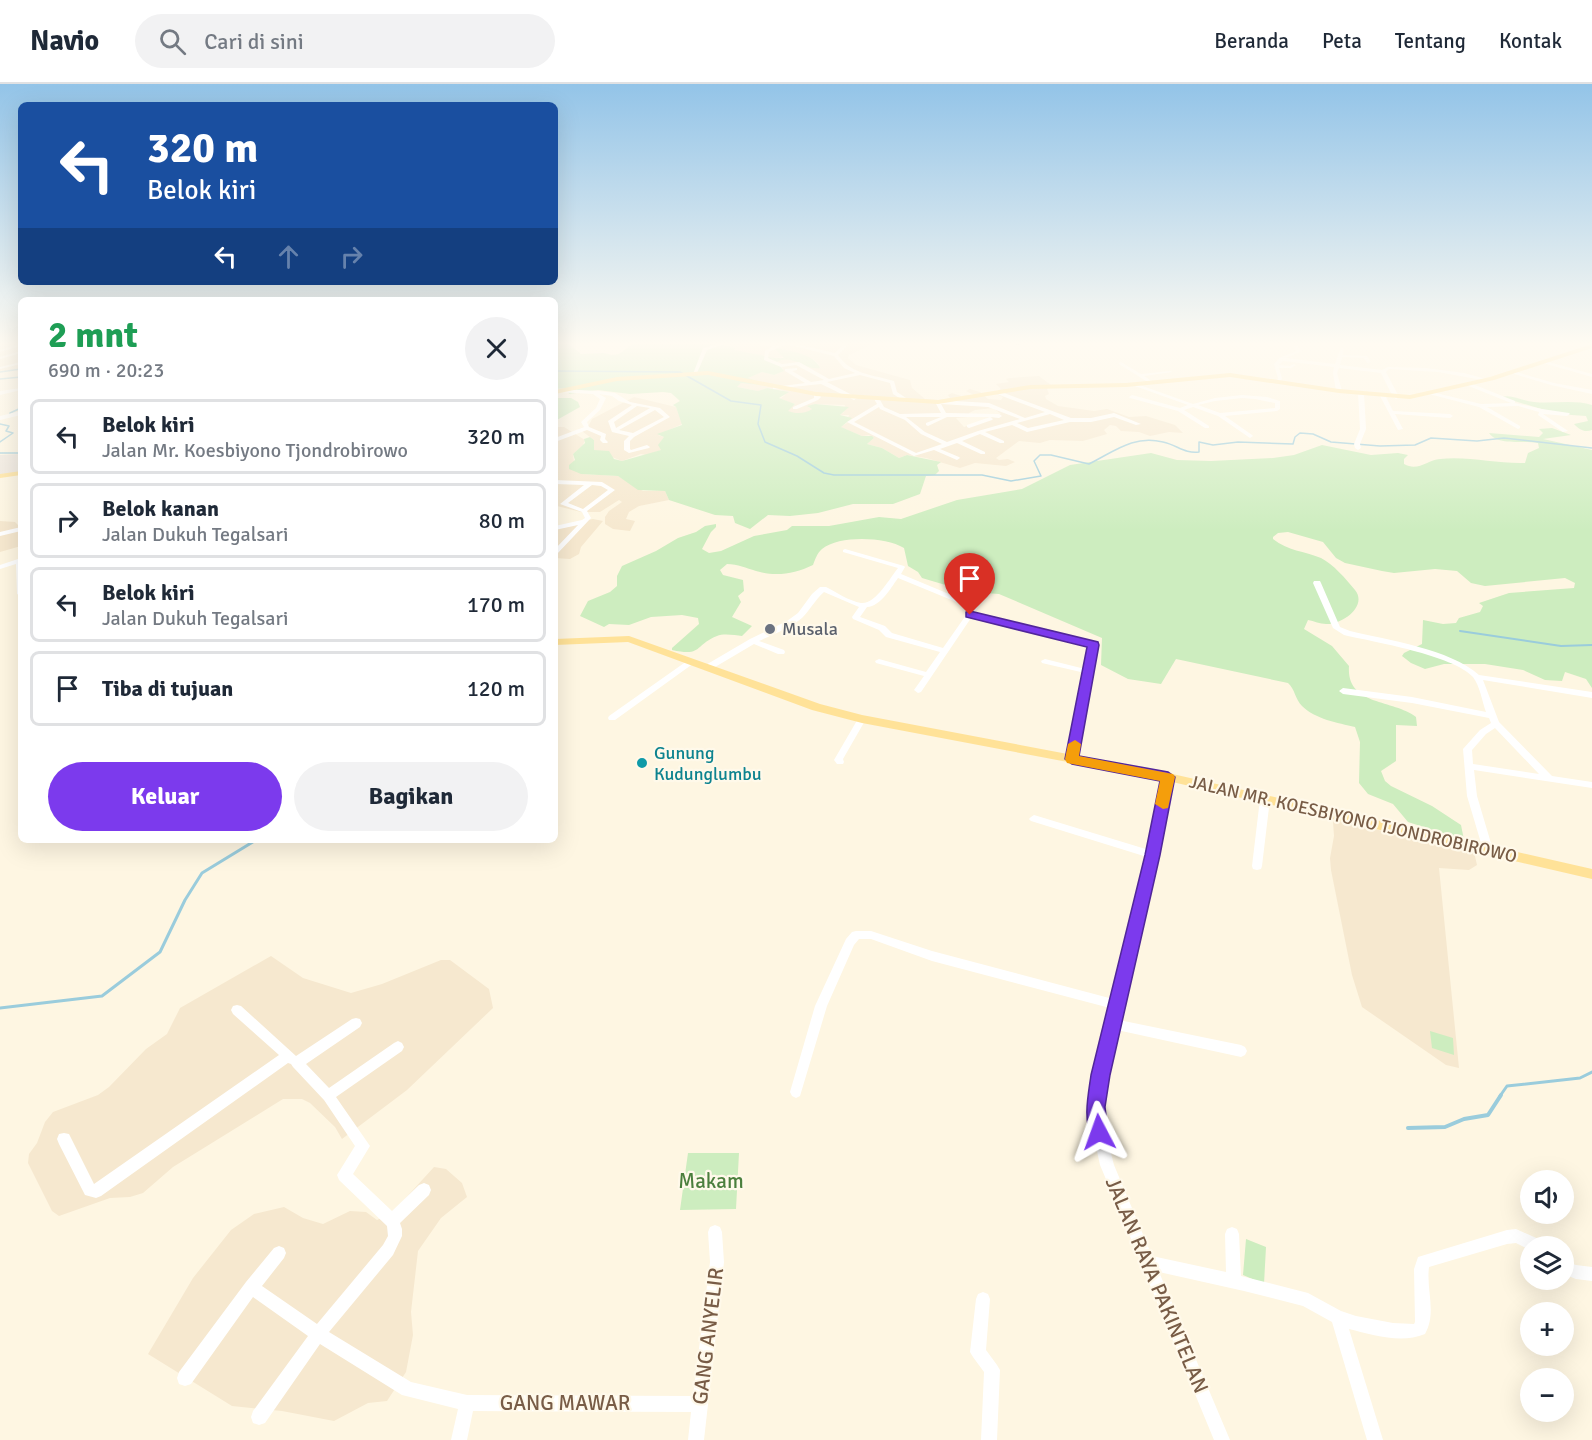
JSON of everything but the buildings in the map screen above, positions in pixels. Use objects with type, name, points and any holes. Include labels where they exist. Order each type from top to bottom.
[{"type":"main road","points":[[0,476],[18,473]]},
{"type":"main road","name":"JALAN MR. KOESBIYONO TJONDROBIROWO","points":[[558,642],[629,639],[816,707],[862,719],[1168,777],[1592,874]]},
{"type":"street","points":[[600,405],[584,422],[587,428],[604,435],[602,439],[605,442]]},
{"type":"street","points":[[614,431],[611,421],[635,405]]},
{"type":"street","points":[[642,405],[664,412],[667,417],[632,435],[627,441],[627,450],[634,451],[647,447]]},
{"type":"street","points":[[795,408],[801,405]]},
{"type":"street","points":[[873,405],[850,422],[911,454],[936,449],[980,432],[1051,412]]},
{"type":"street","points":[[883,405],[907,418],[923,433],[947,444]]},
{"type":"street","points":[[940,405],[946,416]]},
{"type":"street","points":[[990,405],[1024,419]]},
{"type":"street","points":[[1033,405],[1070,420]]},
{"type":"street","points":[[1163,405],[1180,410],[1207,427]]},
{"type":"street","points":[[1180,410],[1192,405]]},
{"type":"street","points":[[1198,405],[1220,415],[1250,436]]},
{"type":"street","points":[[1220,415],[1277,409],[1278,405]]},
{"type":"street","points":[[1358,445],[1363,429],[1362,405]]},
{"type":"street","points":[[1388,405],[1400,429]]},
{"type":"street","points":[[1478,405],[1518,427]]},
{"type":"street","points":[[1481,406],[1494,405]]},
{"type":"street","points":[[1522,405],[1541,412],[1567,414]]},
{"type":"street","points":[[614,431],[654,408]]},
{"type":"street","points":[[1392,412],[1450,416]]},
{"type":"street","points":[[1541,412],[1565,431]]},
{"type":"street","points":[[969,426],[1009,413]]},
{"type":"street","points":[[3,417],[18,414]]},
{"type":"street","points":[[898,415],[999,416]]},
{"type":"street","points":[[1027,430],[1070,420],[1114,415],[1138,424]]},
{"type":"street","points":[[928,424],[946,416]]},
{"type":"street","points":[[1077,420],[1093,428]]},
{"type":"street","points":[[1013,423],[1033,433]]},
{"type":"street","points":[[558,439],[587,428]]},
{"type":"street","points":[[614,431],[632,435]]},
{"type":"street","points":[[980,432],[1002,442]]},
{"type":"street","points":[[956,440],[983,453]]},
{"type":"street","points":[[936,449],[957,458]]},
{"type":"street","points":[[558,482],[604,484],[610,492],[584,511]]},
{"type":"street","points":[[558,550],[588,517],[584,511],[563,504],[591,483]]},
{"type":"street","points":[[558,527],[583,522]]},
{"type":"street","points":[[0,534],[18,529]]},
{"type":"street","points":[[845,550],[899,564],[902,567],[873,604],[863,607],[856,617],[882,628],[890,635],[946,651]]},
{"type":"street","points":[[0,567],[18,562]]},
{"type":"street","points":[[897,574],[972,611],[1095,646],[1072,759]]},
{"type":"street","points":[[918,690],[972,611],[989,578]]},
{"type":"street","points":[[1317,583],[1337,628],[1347,633],[1452,659],[1477,677],[1592,695]]},
{"type":"street","points":[[707,668],[753,641],[780,630],[801,615],[823,589],[863,607]]},
{"type":"street","points":[[753,641],[781,652]]},
{"type":"street","points":[[879,661],[929,675]]},
{"type":"street","points":[[1045,661],[1089,672]]},
{"type":"street","points":[[612,718],[690,663]]},
{"type":"street","points":[[1477,677],[1493,720],[1550,779]]},
{"type":"street","points":[[1343,691],[1412,699],[1493,720]]},
{"type":"street","points":[[840,762],[838,760],[862,719]]},
{"type":"street","points":[[1488,850],[1472,796],[1467,749],[1493,720]]},
{"type":"street","points":[[1468,766],[1589,785]]},
{"type":"street","name":"JALAN RAYA PAKINTELAN","points":[[1168,777],[1153,855],[1101,1075],[1095,1114],[1107,1165],[1222,1440]]},
{"type":"street","points":[[1257,866],[1265,799]]},
{"type":"street","points":[[1034,819],[1153,855]]},
{"type":"street","points":[[796,1092],[821,1006],[856,935],[871,935],[932,956],[1117,1005]]},
{"type":"street","points":[[237,1010],[293,1060],[328,1096],[363,1146],[344,1175],[397,1228],[396,1236],[388,1250],[318,1334],[259,1417]]},
{"type":"street","points":[[64,1139],[90,1190],[96,1191],[293,1060],[356,1023]]},
{"type":"street","points":[[1114,1024],[1240,1051]]},
{"type":"street","points":[[328,1096],[398,1047]]},
{"type":"street","points":[[392,1221],[424,1190]]},
{"type":"street","name":"GANG ANYELIR","points":[[696,1440],[717,1262],[715,1232]]},
{"type":"street","points":[[1232,1234],[1234,1281]]},
{"type":"street","points":[[1146,1262],[1234,1281],[1306,1300],[1338,1318],[1410,1333],[1419,1329],[1424,1322],[1420,1270],[1423,1262],[1507,1236],[1520,1238]]},
{"type":"street","points":[[185,1378],[251,1287],[279,1253]]},
{"type":"street","points":[[1574,1271],[1592,1274]]},
{"type":"street","name":"GANG MAWAR","points":[[251,1287],[318,1334],[408,1389],[467,1403],[700,1404]]},
{"type":"street","points":[[983,1299],[978,1352],[992,1370],[989,1440]]},
{"type":"street","points":[[1338,1318],[1343,1328],[1375,1440]]},
{"type":"street","points":[[459,1440],[467,1403]]},
{"type":"shaded area","points":[[618,405],[669,405],[676,407],[682,424],[658,435],[664,437],[662,450],[622,461],[594,450],[594,440],[579,429],[589,425],[592,419]]},
{"type":"shaded area","points":[[794,405],[812,405],[808,407],[813,409],[806,413],[787,411]]},
{"type":"shaded area","points":[[845,405],[1057,405],[1094,411],[1107,409],[1129,417],[1146,416],[1175,425],[1183,433],[1169,432],[1150,436],[1139,432],[1121,431],[1116,426],[1110,425],[1104,430],[1107,434],[1083,441],[1050,440],[1040,443],[1019,441],[996,458],[1015,462],[1006,466],[975,463],[960,468],[926,458],[907,455],[899,458],[882,448],[867,444],[874,438],[840,427],[847,423],[849,415],[840,415],[844,412]],"holes":[[[993,408],[1001,414],[964,427],[956,418],[968,417],[969,413],[975,410]]]},
{"type":"shaded area","points":[[558,427],[564,427],[585,440],[573,454],[574,462],[582,474],[618,476],[643,491],[665,491],[669,500],[639,506],[629,512],[626,519],[635,521],[630,531],[613,529],[605,524],[605,517],[609,511],[622,502],[619,500],[600,512],[581,512],[558,506]]},
{"type":"shaded area","points":[[18,454],[18,472],[0,475],[0,455]]},
{"type":"shaded area","points":[[593,519],[603,521],[581,547],[579,554],[570,559],[558,558],[558,526]]},
{"type":"shaded area","points":[[0,521],[15,522],[18,525],[18,547],[0,552]]},
{"type":"shaded area","points":[[1335,820],[1474,852],[1477,865],[1469,870],[1439,868],[1459,1068],[1446,1065],[1362,1007],[1352,975],[1331,870],[1330,858]]},
{"type":"shaded area","points":[[271,956],[303,978],[351,993],[382,984],[441,960],[450,960],[489,989],[493,1008],[407,1090],[342,1139],[335,1127],[310,1103],[302,1099],[283,1099],[173,1167],[143,1193],[130,1197],[110,1198],[59,1216],[52,1211],[28,1163],[29,1154],[37,1143],[45,1122],[53,1112],[98,1095],[109,1087],[146,1049],[167,1034],[180,1008]]},
{"type":"shaded area","points":[[434,1167],[446,1169],[462,1183],[467,1197],[441,1218],[418,1251],[411,1312],[413,1335],[406,1372],[387,1401],[368,1403],[334,1421],[282,1411],[232,1406],[148,1354],[193,1278],[231,1230],[254,1214],[284,1207],[303,1218],[323,1224],[350,1211],[366,1212],[377,1220],[392,1213]]},
{"type":"green space","points":[[558,405],[580,407],[558,419]]},
{"type":"green space","points":[[673,405],[794,405],[788,411],[800,413],[812,409],[807,406],[810,405],[849,407],[840,415],[852,418],[841,427],[862,436],[872,436],[874,438],[867,444],[882,448],[899,458],[907,455],[941,462],[937,465],[939,471],[935,475],[926,476],[920,494],[893,504],[853,504],[818,513],[790,516],[768,515],[750,529],[735,523],[733,516],[715,515],[669,500],[665,491],[638,490],[618,476],[581,474],[569,469],[569,465],[575,460],[573,454],[585,443],[584,439],[590,437],[594,440],[594,450],[609,451],[614,459],[622,461],[661,450],[658,445],[664,437],[657,434],[682,425]]},
{"type":"green space","points":[[1529,405],[1592,405],[1592,430],[1582,430],[1574,424],[1588,421],[1586,416],[1558,414]]},
{"type":"green space","points":[[1552,428],[1571,435],[1543,439],[1592,450],[1592,688],[1586,679],[1565,672],[1562,681],[1545,680],[1523,670],[1485,664],[1444,664],[1425,669],[1402,656],[1422,644],[1423,620],[1443,624],[1456,623],[1459,618],[1480,612],[1483,606],[1479,603],[1509,593],[1574,588],[1575,583],[1565,578],[1485,586],[1471,583],[1457,571],[1435,569],[1394,573],[1345,563],[1336,558],[1323,542],[1288,532],[1278,533],[1273,537],[1284,546],[1326,561],[1355,590],[1358,602],[1356,608],[1346,618],[1326,624],[1308,620],[1304,629],[1332,646],[1349,666],[1350,679],[1363,695],[1416,717],[1417,726],[1396,725],[1396,761],[1381,771],[1385,781],[1391,786],[1432,806],[1461,825],[1464,840],[1408,822],[1393,804],[1368,794],[1359,783],[1360,742],[1355,727],[1313,714],[1300,703],[1288,683],[1176,659],[1161,684],[1128,679],[1101,665],[1102,638],[999,594],[969,592],[922,578],[918,572],[908,566],[904,548],[896,544],[863,539],[840,541],[820,551],[813,565],[785,574],[763,573],[727,564],[720,570],[723,575],[743,580],[744,591],[738,596],[741,602],[732,617],[752,626],[742,636],[720,635],[710,639],[694,651],[682,652],[672,650],[672,648],[699,624],[698,618],[682,615],[651,617],[629,625],[609,624],[604,627],[580,616],[588,601],[610,592],[617,586],[617,576],[622,566],[705,526],[716,524],[702,549],[709,553],[721,551],[754,536],[787,530],[792,526],[829,526],[879,517],[901,519],[957,500],[1022,489],[1070,465],[1151,453],[1177,460],[1211,461],[1294,455],[1322,445],[1371,455],[1398,453],[1408,455],[1404,459],[1404,464],[1414,467],[1435,460],[1451,458],[1525,463],[1528,453],[1539,448],[1538,443],[1498,440],[1489,433],[1539,437],[1543,433],[1539,429]]},
{"type":"green space","points":[[1430,1031],[1453,1038],[1454,1055],[1432,1048]]},
{"type":"green space","name":"Makam","points":[[688,1153],[739,1153],[736,1209],[680,1210]]},
{"type":"green space","points":[[1246,1239],[1266,1247],[1264,1284],[1243,1275]]},
{"type":"waterway","points":[[761,405],[758,424],[765,442],[797,456],[824,473],[834,475],[982,475],[1011,481],[1041,476],[1034,461],[1040,455],[1051,455],[1089,464],[1133,442],[1152,440],[1173,445],[1185,451],[1199,452],[1199,442],[1213,445],[1238,442],[1293,444],[1295,437],[1300,433],[1313,434],[1331,442],[1380,446],[1415,445],[1431,438],[1477,441],[1504,438],[1592,448]]},
{"type":"waterway","points":[[10,416],[10,413],[18,409]]},
{"type":"waterway","points":[[0,424],[9,426],[6,431],[13,433],[0,442]]},
{"type":"waterway","points":[[0,453],[18,453]]},
{"type":"waterway","points":[[1460,631],[1561,646],[1592,645]]},
{"type":"waterway","points":[[0,1008],[102,996],[160,952],[185,900],[202,873],[251,843]]},
{"type":"waterway","points":[[1500,1096],[1507,1086],[1580,1078],[1592,1072]]},
{"type":"waterway","points":[[1408,1128],[1445,1127],[1464,1119],[1488,1115],[1501,1095]]},
{"type":"slow traffic","points":[[1075,744],[1072,759],[1168,777],[1163,804]]},
{"type":"place","name":"Musala","points":[[770,629]]},
{"type":"place","name":"Gunung Kudunglumbu","points":[[642,763]]},
{"type":"route","points":[[970,615],[1094,645],[1072,759],[1168,777],[1153,855],[1101,1075],[1095,1107],[1099,1132]]}]
